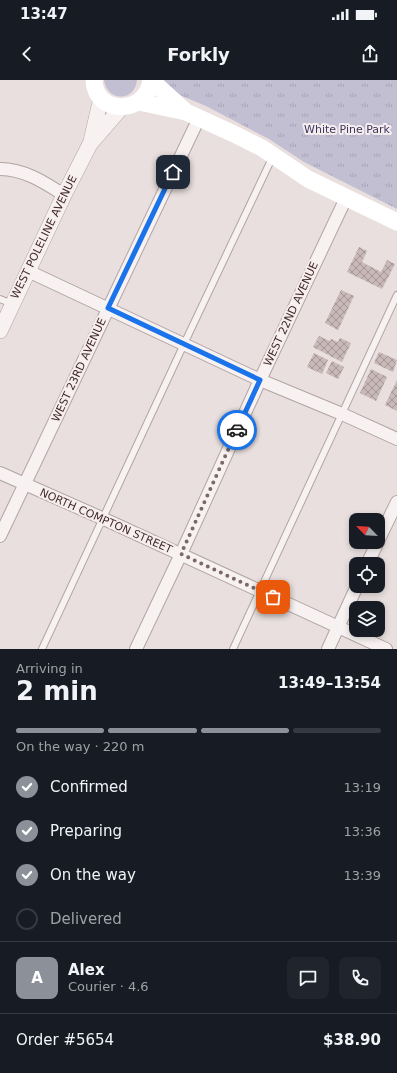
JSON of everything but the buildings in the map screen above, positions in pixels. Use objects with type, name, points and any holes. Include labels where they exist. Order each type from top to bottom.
[{"type":"main road","points":[[95,85],[106,103],[122,107],[131,106],[139,102],[147,92],[151,80],[192,115]]},
{"type":"main road","points":[[139,102],[192,115],[240,136],[274,156],[308,179],[397,222]]},
{"type":"street","name":"WEST POLELINE AVENUE","points":[[90,144],[95,85]]},
{"type":"street","name":"WEST POLELINE AVENUE","points":[[0,331],[5,308],[28,271],[64,194],[90,144],[122,107]]},
{"type":"street","name":"WEST 23RD AVENUE","points":[[0,536],[108,308],[192,115]]},
{"type":"street","points":[[0,169],[17,171],[36,177],[64,194]]},
{"type":"street","name":"WEST 22ND AVENUE","points":[[136,649],[346,198]]},
{"type":"street","points":[[28,271],[260,380],[342,414],[397,439]]},
{"type":"street","name":"NORTH COMPTON STREET","points":[[0,473],[181,554],[386,649]]},
{"type":"street","points":[[385,527],[397,502]]},
{"type":"street","points":[[328,649],[354,593]]},
{"type":"lane","points":[[42,649],[104,519],[184,344],[274,156]]},
{"type":"lane","points":[[233,649],[397,295]]},
{"type":"green space","points":[[104,80],[137,80],[135,87],[131,92],[121,96],[110,92],[106,87]]},
{"type":"green space","name":"White Pine Park","points":[[159,80],[397,80],[397,209],[304,162],[269,139],[206,106],[177,94]]},
{"type":"way so far","points":[[237,430],[181,554],[273,597]]},
{"type":"route","points":[[173,172],[108,308],[260,380],[237,430]]}]
